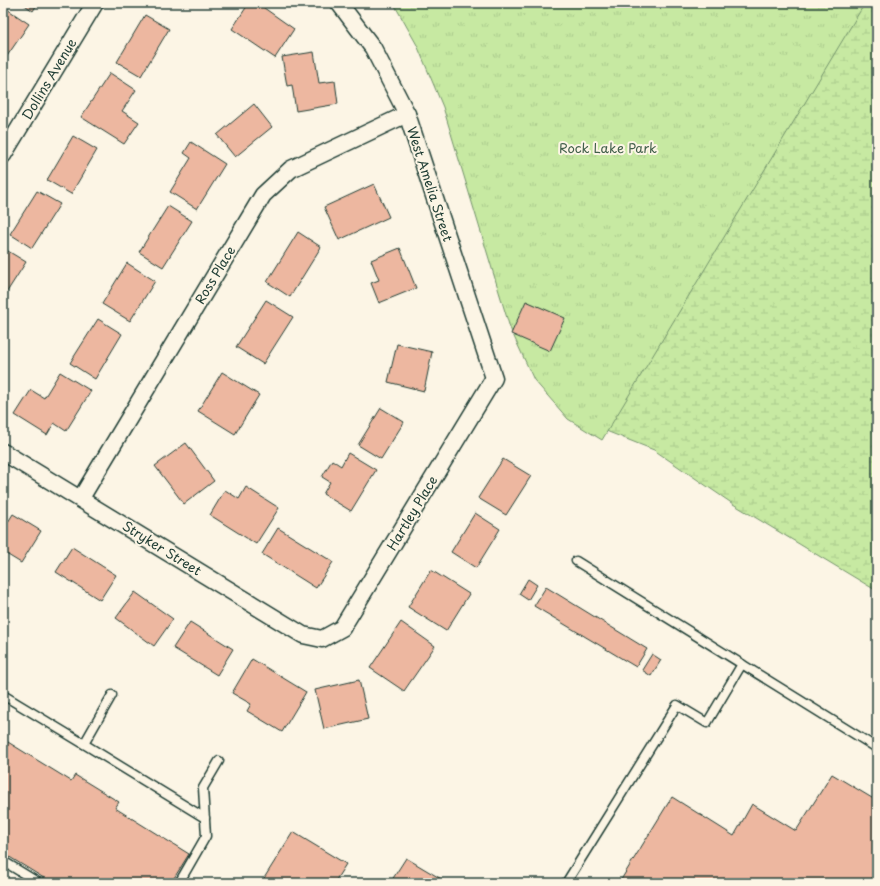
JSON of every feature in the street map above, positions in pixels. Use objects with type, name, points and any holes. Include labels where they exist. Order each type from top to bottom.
[{"type":"street","name":"Dollins Avenue","points":[[3,155],[95,3]]},
{"type":"street","name":"West Amelia Street","points":[[339,3],[373,48],[408,114],[494,378]]},
{"type":"street","name":"Ross Place","points":[[81,498],[263,195],[291,169],[408,114]]},
{"type":"street","name":"Hartley Place","points":[[322,639],[342,628],[494,378]]},
{"type":"street","name":"Stryker Street","points":[[3,452],[81,498],[303,635],[322,639]]},
{"type":"lane","points":[[576,561],[877,748]]},
{"type":"lane","points":[[566,883],[677,705],[707,723],[742,664]]},
{"type":"lane","points":[[3,695],[205,818]]},
{"type":"lane","points":[[84,744],[112,695]]},
{"type":"lane","points":[[179,883],[206,836],[203,788],[219,761]]},
{"type":"lane","points":[[3,861],[39,883]]},
{"type":"green space","points":[[601,3],[877,3],[877,591],[733,504],[654,450],[591,425]]},
{"type":"green space","name":"Rock Lake Park","points":[[865,3],[602,440],[568,419],[534,380],[510,328],[443,107],[417,45],[394,4]]},
{"type":"building","points":[[22,3],[38,3],[33,11]]},
{"type":"building","points":[[167,3],[224,3],[224,4],[167,5]]},
{"type":"building","points":[[249,3],[257,3],[294,29],[275,58],[232,29]]},
{"type":"building","points":[[4,7],[29,24],[3,62],[3,9]]},
{"type":"building","points":[[145,15],[169,29],[141,76],[117,62]]},
{"type":"building","points":[[314,52],[319,83],[335,81],[338,104],[296,111],[292,85],[287,86],[282,57]]},
{"type":"building","points":[[110,73],[136,90],[122,111],[139,122],[124,144],[81,117]]},
{"type":"building","points":[[254,104],[272,127],[235,157],[217,135]]},
{"type":"building","points":[[73,136],[97,150],[71,194],[47,180]]},
{"type":"building","points":[[191,142],[225,164],[197,209],[170,192],[191,158],[184,153]]},
{"type":"building","points":[[374,184],[389,217],[339,240],[324,207]]},
{"type":"building","points":[[37,191],[60,204],[32,248],[10,234]]},
{"type":"building","points":[[168,206],[192,221],[163,267],[139,252]]},
{"type":"building","points":[[298,232],[321,247],[290,297],[267,282]]},
{"type":"building","points":[[3,248],[26,262],[3,298]]},
{"type":"building","points":[[400,248],[416,288],[379,303],[371,283],[379,280],[371,260]]},
{"type":"building","points":[[127,263],[155,281],[130,321],[102,304]]},
{"type":"building","points":[[266,300],[293,317],[263,364],[236,347]]},
{"type":"building","points":[[526,301],[565,318],[550,351],[511,334]]},
{"type":"building","points":[[98,319],[122,334],[95,379],[70,363]]},
{"type":"building","points":[[397,344],[432,352],[424,391],[388,382]]},
{"type":"building","points":[[60,372],[91,391],[66,431],[54,423],[47,435],[15,415],[31,390],[44,398]]},
{"type":"building","points":[[222,372],[259,395],[235,434],[198,411]]},
{"type":"building","points":[[381,408],[404,422],[381,459],[358,445]]},
{"type":"building","points":[[186,443],[214,481],[184,504],[155,466]]},
{"type":"building","points":[[348,453],[376,470],[351,511],[323,494],[330,482],[322,477],[332,460],[341,466]]},
{"type":"building","points":[[503,459],[531,476],[506,515],[478,498]]},
{"type":"building","points":[[246,487],[279,508],[256,544],[210,515],[225,490],[239,499]]},
{"type":"building","points":[[475,513],[500,529],[476,568],[451,552]]},
{"type":"building","points":[[13,514],[41,531],[21,563],[3,552],[3,530]]},
{"type":"building","points":[[278,528],[333,562],[316,588],[262,554]]},
{"type":"building","points":[[72,547],[116,575],[100,600],[56,572]]},
{"type":"building","points":[[431,570],[469,594],[446,631],[408,607]]},
{"type":"building","points":[[528,579],[537,585],[528,600],[519,594]]},
{"type":"building","points":[[546,587],[647,649],[636,667],[534,606]]},
{"type":"building","points":[[135,592],[173,619],[154,646],[116,618]]},
{"type":"building","points":[[190,622],[233,649],[217,675],[173,648]]},
{"type":"building","points":[[401,622],[435,646],[404,691],[370,668]]},
{"type":"building","points":[[652,654],[661,660],[651,676],[642,670]]},
{"type":"building","points":[[252,659],[306,692],[282,732],[247,711],[251,704],[232,693]]},
{"type":"building","points":[[359,680],[368,719],[324,729],[315,690]]},
{"type":"building","points":[[3,739],[71,781],[75,775],[119,802],[115,808],[189,854],[171,883],[52,883],[3,853]]},
{"type":"building","points":[[832,774],[877,801],[877,883],[619,883],[672,797],[734,836],[752,804],[796,831]]},
{"type":"building","points":[[293,832],[346,864],[334,883],[261,883]]},
{"type":"building","points":[[406,858],[448,883],[390,883]]}]
